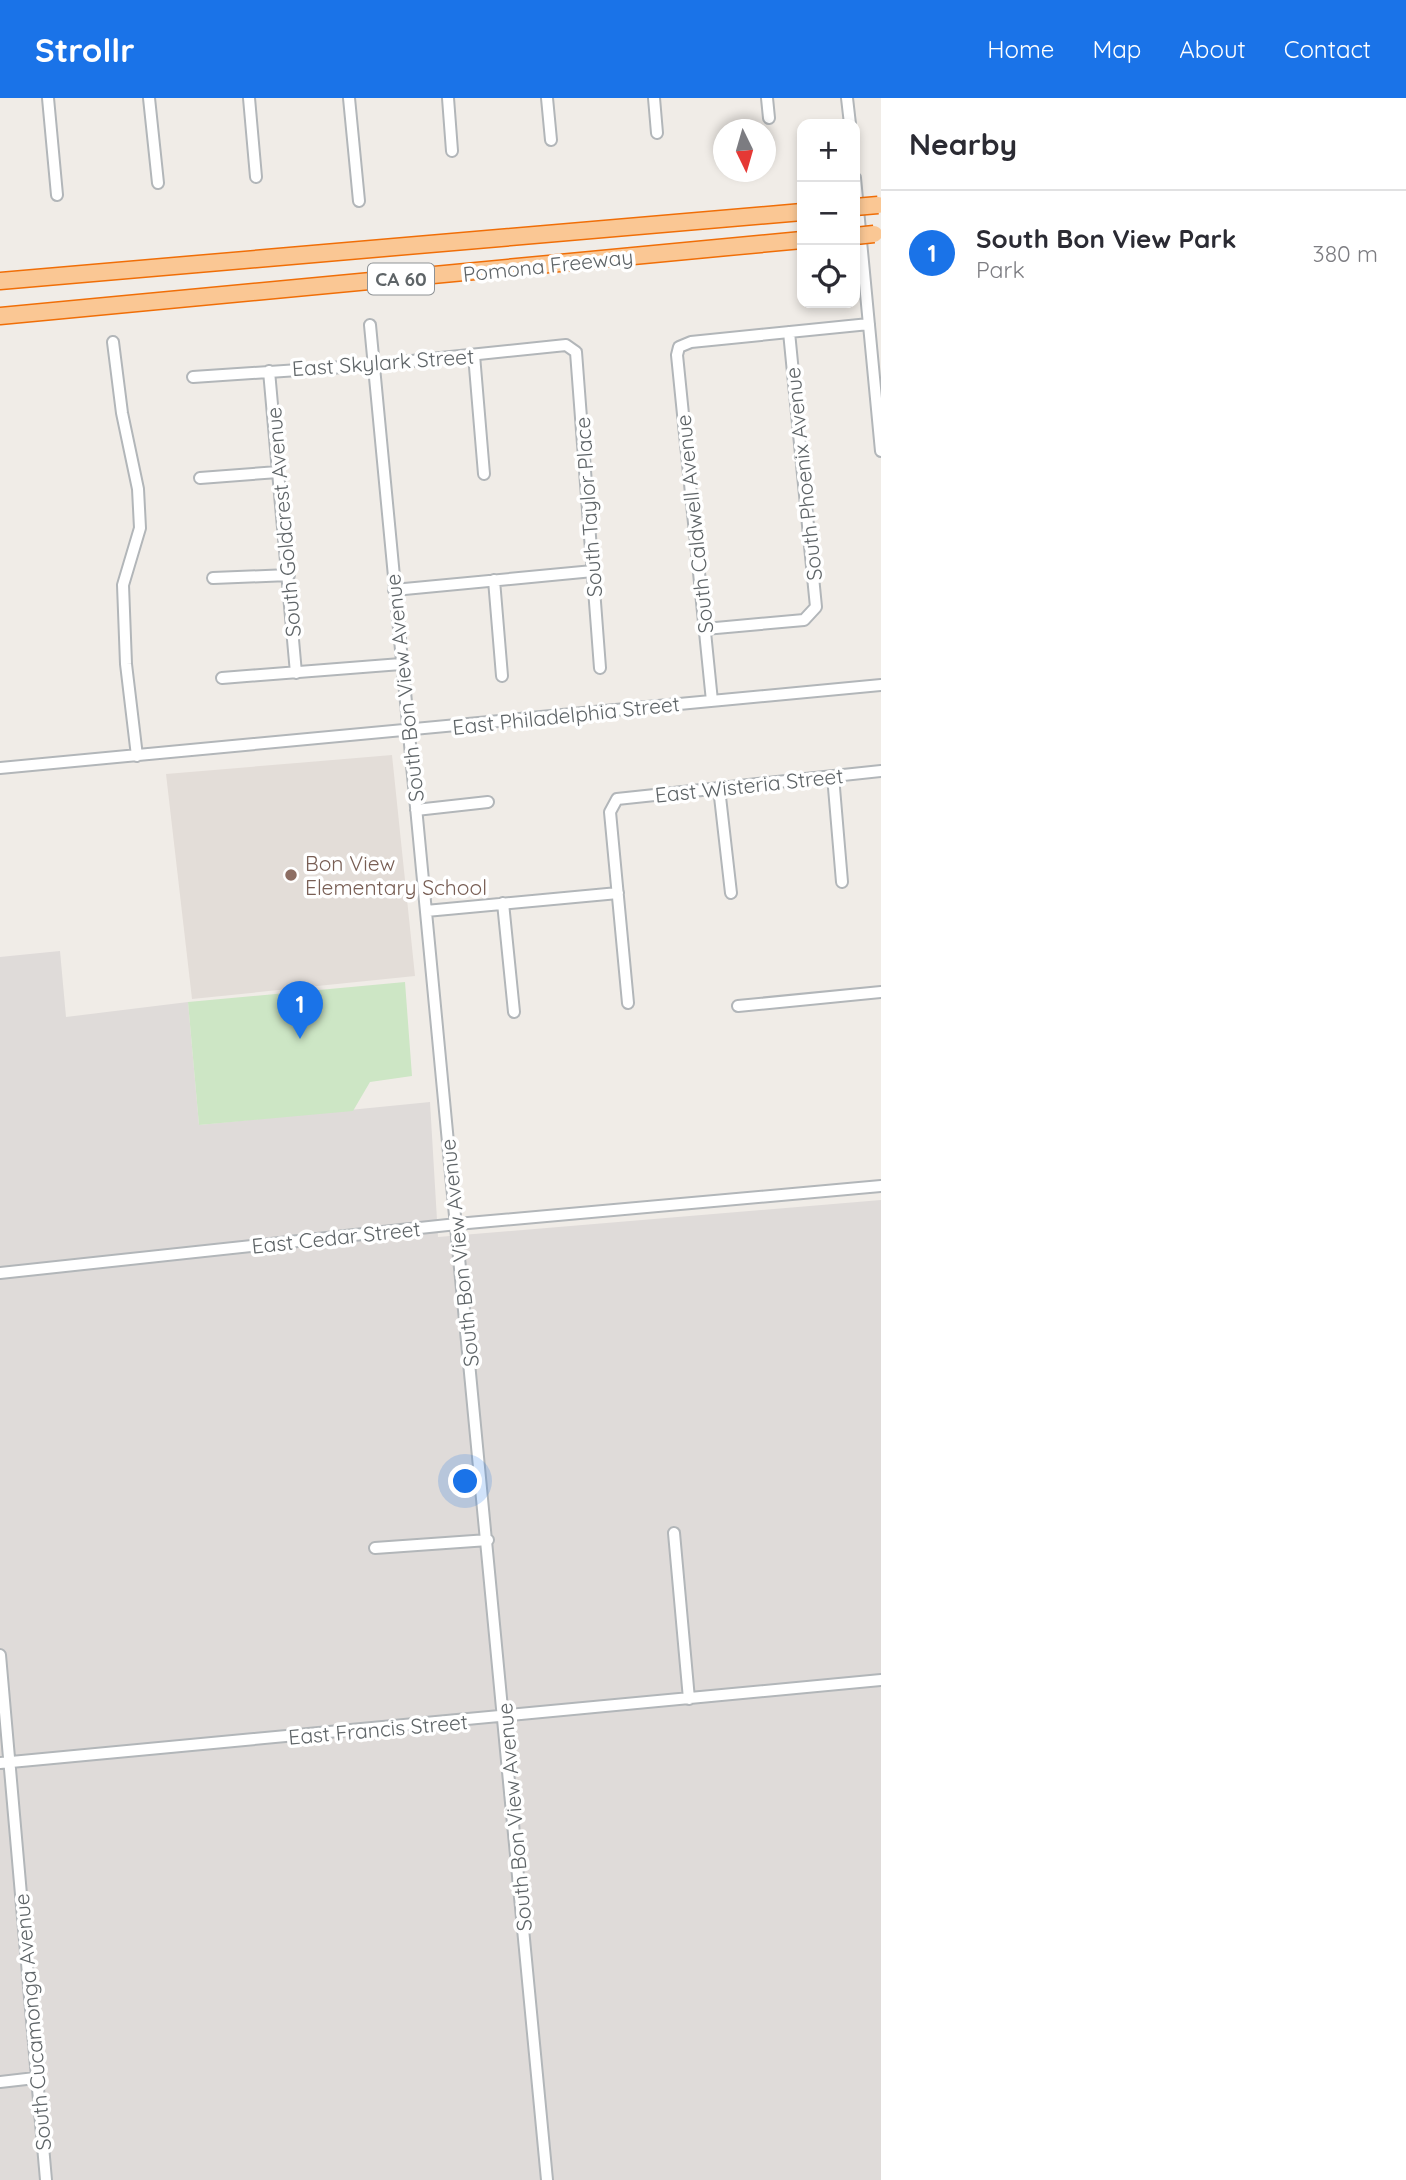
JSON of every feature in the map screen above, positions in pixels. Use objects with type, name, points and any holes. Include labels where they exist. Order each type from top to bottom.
[{"type":"highway","points":[[860,207],[880,205]]},
{"type":"highway","name":"Pomona Freeway","points":[[0,281],[797,212]]},
{"type":"highway","points":[[860,235],[878,233]]},
{"type":"highway","name":"Pomona Freeway","points":[[0,318],[797,240]]},
{"type":"street","points":[[48,98],[57,194]]},
{"type":"street","points":[[149,98],[158,183]]},
{"type":"street","points":[[248,98],[256,177]]},
{"type":"street","points":[[349,98],[359,201]]},
{"type":"street","points":[[447,98],[452,151]]},
{"type":"street","points":[[547,98],[551,140]]},
{"type":"street","points":[[654,98],[657,133]]},
{"type":"street","points":[[767,98],[769,118]]},
{"type":"street","points":[[847,98],[849,119]]},
{"type":"street","points":[[855,182],[881,451]]},
{"type":"street","points":[[789,332],[869,324]]},
{"type":"street","name":"South Bon View Avenue","points":[[370,325],[505,1717],[547,2180]]},
{"type":"street","name":"South Caldwell Avenue","points":[[712,701],[677,355],[679,347],[691,342],[789,332]]},
{"type":"street","name":"South Phoenix Avenue","points":[[705,629],[804,620],[813,614],[816,607],[789,332]]},
{"type":"street","points":[[113,342],[139,502],[140,528],[123,585],[132,726],[129,730],[134,756]]},
{"type":"street","name":"East Skylark Street","points":[[193,377],[373,365],[566,345],[572,348]]},
{"type":"street","name":"South Taylor Place","points":[[572,348],[576,352],[600,668]]},
{"type":"street","points":[[474,355],[484,474]]},
{"type":"street","name":"South Goldcrest Avenue","points":[[269,371],[296,673]]},
{"type":"street","points":[[200,478],[278,472]]},
{"type":"street","points":[[394,590],[593,570]]},
{"type":"street","points":[[213,578],[289,575]]},
{"type":"street","points":[[494,580],[502,676]]},
{"type":"street","points":[[222,678],[401,664]]},
{"type":"street","name":"East Philadelphia Street","points":[[0,768],[881,685]]},
{"type":"street","name":"East Wisteria Street","points":[[618,893],[610,812],[617,799],[881,771]]},
{"type":"street","points":[[833,776],[842,882]]},
{"type":"street","points":[[719,788],[731,893]]},
{"type":"street","points":[[416,810],[488,802]]},
{"type":"street","points":[[426,912],[618,893],[628,1003]]},
{"type":"street","points":[[503,903],[514,1012]]},
{"type":"street","points":[[738,1006],[881,992]]},
{"type":"street","name":"East Cedar Street","points":[[0,1273],[457,1224],[881,1186]]},
{"type":"street","points":[[674,1533],[690,1699]]},
{"type":"street","points":[[375,1548],[488,1540]]},
{"type":"street","name":"South Cucamonga Avenue","points":[[0,1655],[5,1763],[46,2180]]},
{"type":"street","name":"East Francis Street","points":[[5,1763],[881,1681]]},
{"type":"street","points":[[0,2082],[35,2078]]},
{"type":"shaded area","name":"Bon View Elementary School","points":[[392,755],[415,976],[192,999],[166,774]]},
{"type":"shaded area","points":[[60,951],[66,1017],[188,1002],[199,1125],[430,1102],[438,1237],[881,1200],[881,2180],[0,2180],[0,957]]},
{"type":"green space","points":[[405,982],[412,1076],[370,1082],[353,1111],[199,1125],[188,1002]]},
{"type":"place","name":"Bon View Elementary School","points":[[291,875]]},
{"type":"place","name":"South Bon View Park","points":[[300,1039]]}]
